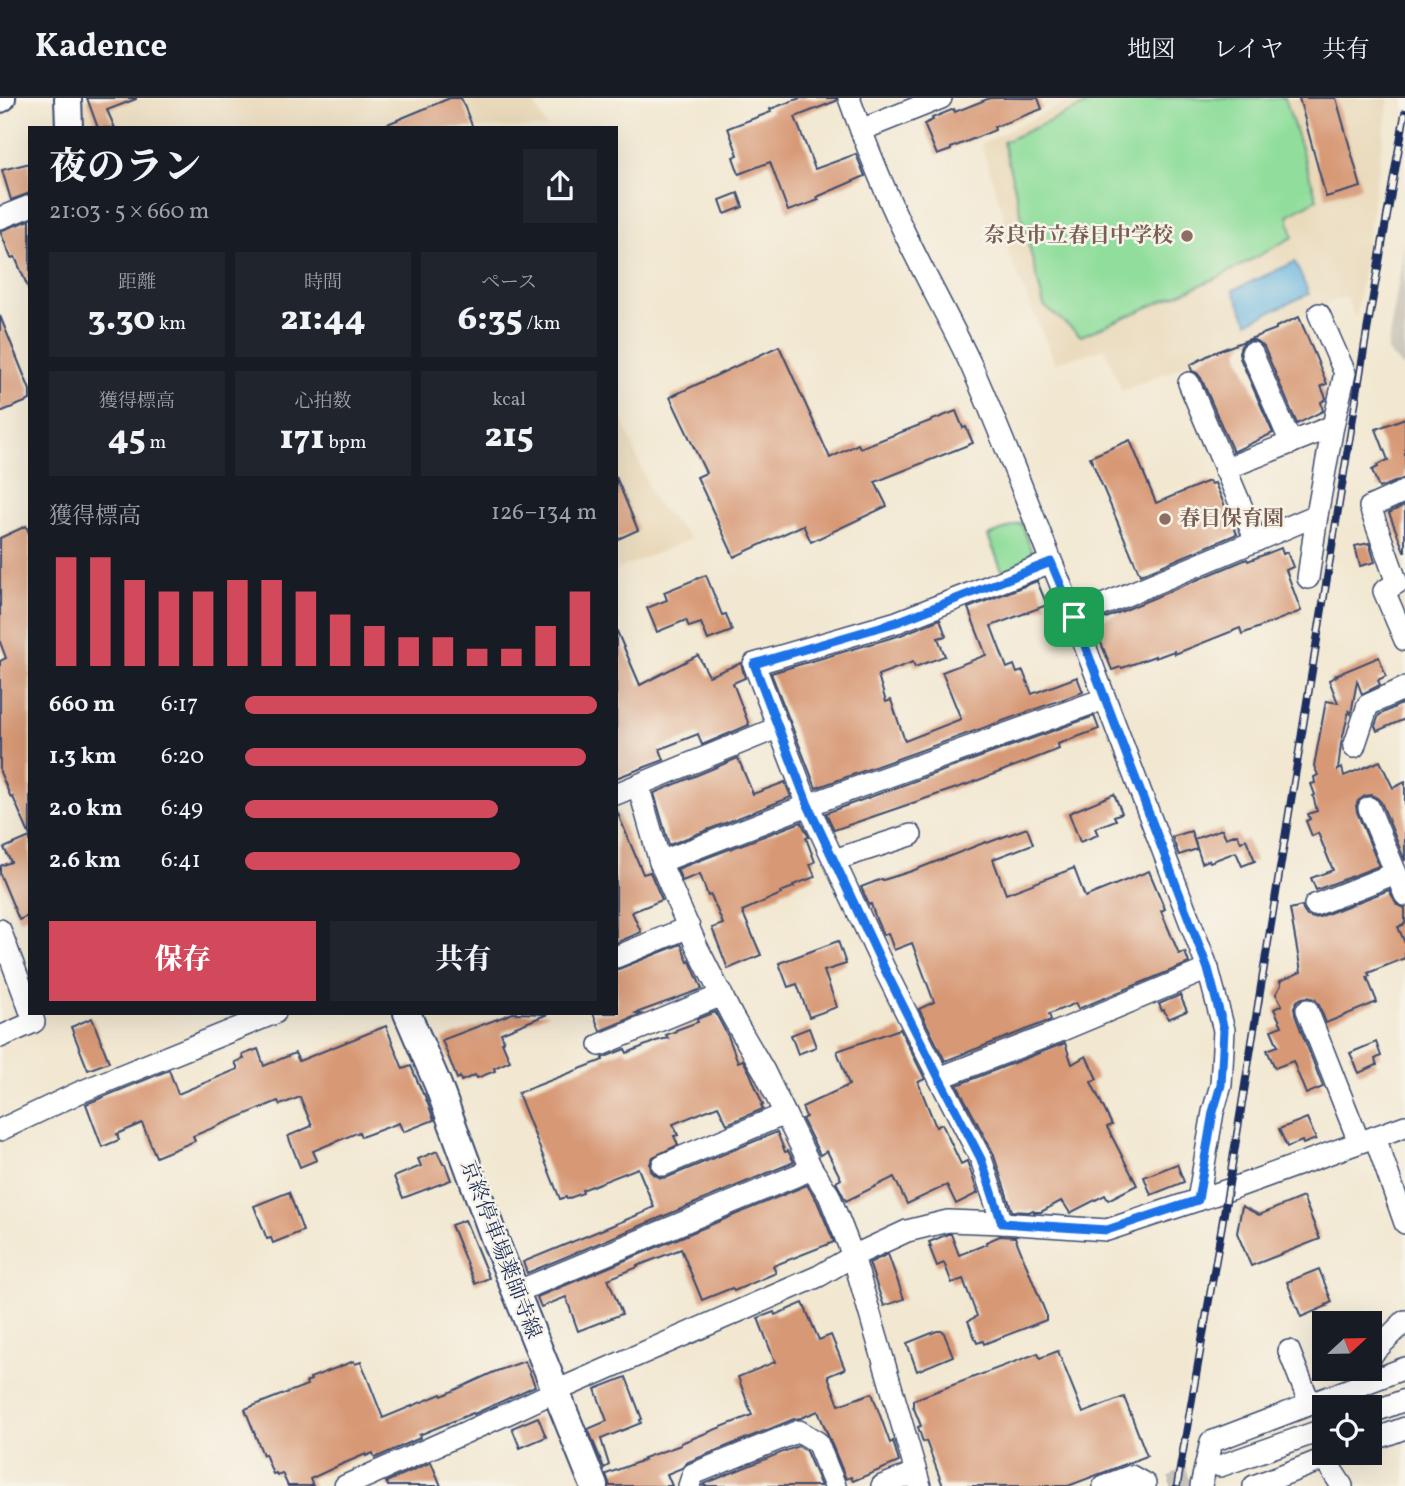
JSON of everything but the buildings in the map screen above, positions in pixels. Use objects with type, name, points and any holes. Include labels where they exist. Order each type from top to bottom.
[{"type":"main road","points":[[68,98],[69,126]]},
{"type":"main road","name":"京終停車場薬師寺線","points":[[408,1015],[438,1085],[495,1240],[594,1486]]},
{"type":"street","points":[[849,98],[905,234],[970,365],[1019,479],[1208,969],[1224,1030],[1221,1085],[1213,1112],[1198,1200]]},
{"type":"street","points":[[860,130],[941,98]]},
{"type":"street","points":[[0,218],[28,207]]},
{"type":"street","points":[[1308,578],[1333,426],[1345,373],[1319,314]]},
{"type":"street","points":[[1252,353],[1291,443]]},
{"type":"street","points":[[1189,383],[1256,541]]},
{"type":"street","points":[[1225,469],[1333,426]]},
{"type":"street","points":[[1405,491],[1370,507],[1397,583],[1384,591],[1405,640]]},
{"type":"street","points":[[1074,617],[1317,515]]},
{"type":"street","points":[[1002,1223],[981,1159],[884,968],[808,805],[754,664],[897,622],[1051,562]]},
{"type":"street","points":[[1354,747],[1368,705],[1405,688]]},
{"type":"street","points":[[660,862],[808,805],[1104,699]]},
{"type":"street","points":[[618,793],[779,727]]},
{"type":"street","points":[[638,785],[660,862],[689,927],[812,1168],[829,1195],[853,1256],[918,1479],[882,1486]]},
{"type":"street","points":[[1369,808],[1405,895]]},
{"type":"street","points":[[834,860],[911,835]]},
{"type":"street","points":[[1315,905],[1396,873]]},
{"type":"street","points":[[618,956],[689,927]]},
{"type":"street","points":[[0,930],[28,1007]]},
{"type":"street","points":[[939,1078],[1208,969]]},
{"type":"street","points":[[600,1045],[722,995]]},
{"type":"street","points":[[1307,1010],[1405,1223]]},
{"type":"street","points":[[0,1037],[34,1022],[31,1015]]},
{"type":"street","points":[[0,1130],[78,1093],[270,1015]]},
{"type":"street","points":[[663,1165],[785,1114]]},
{"type":"street","points":[[345,1486],[819,1276],[853,1256],[907,1231],[948,1221],[1107,1230],[1405,1126]]},
{"type":"street","points":[[516,1292],[812,1168]]},
{"type":"street","points":[[1382,1344],[1405,1321]]},
{"type":"street","points":[[1289,1351],[1311,1404]]},
{"type":"street","points":[[1382,1373],[1405,1368]]},
{"type":"street","points":[[1200,1486],[1212,1442],[1311,1404],[1355,1381]]},
{"type":"street","points":[[1382,1409],[1405,1400]]},
{"type":"street","points":[[1382,1437],[1405,1428]]},
{"type":"street","points":[[689,1486],[693,1474],[799,1432],[817,1442],[835,1486]]},
{"type":"street","points":[[1220,1466],[1312,1434]]},
{"type":"street","points":[[1254,1486],[1312,1464]]},
{"type":"street","points":[[1332,1465],[1331,1469],[1342,1486]]},
{"type":"street","points":[[1104,1486],[1131,1476],[1145,1486]]},
{"type":"shaded area","points":[[81,98],[532,98],[546,126],[83,126]]},
{"type":"shaded area","name":"奈良市立春日中学校","points":[[1076,98],[1389,98],[1356,318],[1345,297],[1122,391],[1105,348],[1055,363],[1009,255],[1004,217],[981,144]]},
{"type":"shaded area","points":[[1405,242],[1405,370],[1387,351]]},
{"type":"shaded area","points":[[618,408],[654,501],[691,539],[618,569]]},
{"type":"green space","points":[[1101,98],[1285,98],[1317,199],[1288,215],[1293,237],[1221,276],[1081,336],[1044,306],[1003,142]]},
{"type":"green space","points":[[1021,523],[1038,567],[1006,580],[988,536]]},
{"type":"water","points":[[1295,262],[1309,294],[1248,322],[1233,290]]},
{"type":"tunnel","points":[[1168,1486],[1218,1467]]},
{"type":"railway","points":[[1177,1486],[1405,113]]},
{"type":"place","name":"奈良市立春日中学校","points":[[1187,236]]},
{"type":"place","name":"春日保育園","points":[[1165,519]]},
{"type":"route","points":[[1051,562],[1074,617],[1208,969],[1224,1030],[1221,1085],[1213,1112],[1198,1200],[1107,1230],[1002,1223],[981,1159],[884,968],[808,805],[754,664],[897,622],[1051,562]]}]
